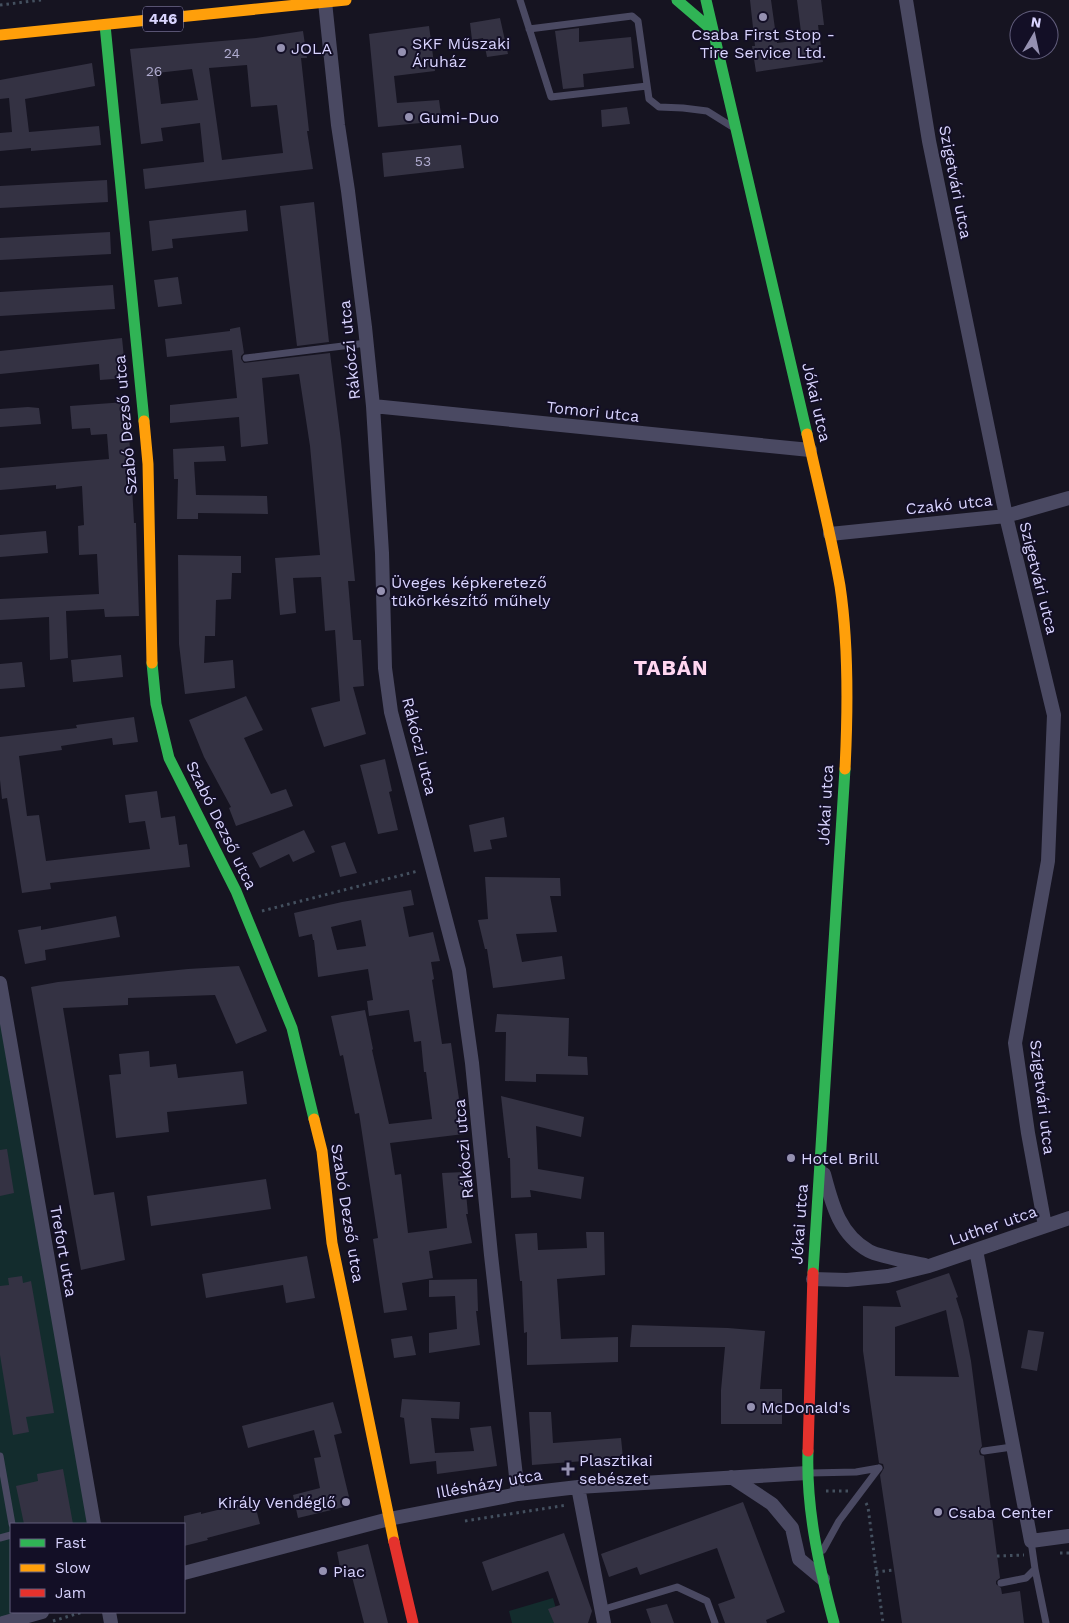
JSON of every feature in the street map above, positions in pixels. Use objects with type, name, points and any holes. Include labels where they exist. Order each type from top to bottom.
[{"type":"main road","name":"446","points":[[0,35],[304,2],[346,0]]},
{"type":"main road","points":[[677,0],[712,30]]},
{"type":"main road","name":"Jókai utca","points":[[706,0],[830,534],[840,588],[845,639],[847,705],[844,798],[813,1279],[807,1473],[818,1558],[834,1623]]},
{"type":"main road","name":"Szabó Dezső utca","points":[[105,25],[148,464],[151,655],[156,704],[169,758],[236,891],[292,1028],[319,1142],[332,1243],[389,1519],[414,1623]]},
{"type":"street","name":"Szigetvári utca","points":[[906,0],[929,141],[1006,516],[1054,715],[1048,861],[1015,1043],[1028,1133],[1045,1226]]},
{"type":"street","name":"Rákóczi utca","points":[[325,2],[338,125],[348,191],[373,406],[382,553],[385,668],[391,712],[460,970],[472,1064],[490,1254],[518,1494]]},
{"type":"street","name":"Tomori utca","points":[[373,406],[810,450]]},
{"type":"street","name":"Czakó utca","points":[[830,534],[1006,516],[1069,498]]},
{"type":"street","name":"Trefort utca","points":[[0,984],[94,1523]]},
{"type":"street","points":[[820,1162],[835,1213],[849,1235],[870,1251],[929,1266]]},
{"type":"street","name":"Luther utca","points":[[813,1279],[847,1280],[888,1276],[929,1266],[1069,1218]]},
{"type":"street","points":[[976,1250],[1031,1541],[1069,1536]]},
{"type":"street","name":"Illésházy utca","points":[[185,1573],[389,1519],[518,1494],[578,1487],[807,1473]]},
{"type":"street","points":[[731,1477],[772,1504],[792,1528],[799,1559],[823,1579]]},
{"type":"street","points":[[578,1487],[603,1616]]},
{"type":"street","points":[[4,1623],[39,1613]]},
{"type":"lane","points":[[520,0],[551,97],[647,86]]},
{"type":"lane","points":[[529,29],[632,16],[638,21],[649,99],[659,107],[707,111],[735,129]]},
{"type":"lane","points":[[246,358],[366,343]]},
{"type":"lane","points":[[984,1451],[1012,1447]]},
{"type":"lane","points":[[0,1456],[12,1523]]},
{"type":"lane","points":[[807,1473],[856,1472],[880,1468],[839,1521],[818,1558]]},
{"type":"lane","points":[[1031,1541],[1046,1623]]},
{"type":"lane","points":[[1000,1583],[1026,1578],[1036,1569]]},
{"type":"lane","points":[[603,1616],[677,1587],[706,1601],[715,1623]]},
{"type":"path","points":[[0,5],[41,0]]},
{"type":"path","points":[[246,916],[433,867]]},
{"type":"path","points":[[809,1491],[861,1492],[868,1507],[884,1623]]},
{"type":"path","points":[[458,1522],[581,1503]]},
{"type":"path","points":[[876,1572],[894,1570]]},
{"type":"path","points":[[46,1623],[80,1613]]},
{"type":"green space","points":[[0,1006],[90,1523],[10,1523],[10,1613],[26,1613],[0,1620]]},
{"type":"green space","points":[[553,1598],[560,1623],[512,1623],[509,1611]]},
{"type":"building","points":[[750,0],[771,0],[777,43],[802,40],[797,0],[821,0],[824,25],[818,25],[823,62],[756,72],[752,46],[755,46]]},
{"type":"building","points":[[500,18],[508,54],[487,57],[483,38],[472,40],[470,23]]},
{"type":"building","points":[[429,26],[435,71],[394,76],[397,103],[439,100],[442,121],[378,127],[369,34]]},
{"type":"building","points":[[579,28],[579,42],[631,37],[634,68],[583,74],[584,87],[563,89],[555,31]]},
{"type":"building","points":[[303,31],[307,58],[301,58],[309,131],[307,131],[313,169],[145,189],[143,169],[204,162],[200,123],[161,128],[163,141],[141,144],[130,49],[256,38]],"holes":[[[247,65],[251,107],[277,105],[283,153],[222,160],[209,68]],[[192,69],[198,100],[161,104],[157,73]]]},
{"type":"building","points":[[92,63],[95,86],[25,99],[29,132],[99,126],[101,145],[31,151],[31,148],[0,151],[0,133],[12,132],[9,98],[0,99],[0,80]]},
{"type":"building","points":[[627,107],[630,124],[602,127],[601,110]]},
{"type":"building","points":[[461,145],[464,168],[384,177],[382,153]]},
{"type":"building","points":[[107,180],[108,202],[0,208],[0,186]]},
{"type":"building","points":[[314,202],[329,342],[297,346],[280,206]]},
{"type":"building","points":[[246,210],[248,231],[172,239],[173,248],[152,251],[149,221]]},
{"type":"building","points":[[110,232],[111,254],[0,260],[0,238]]},
{"type":"building","points":[[178,277],[182,304],[158,307],[154,280]]},
{"type":"building","points":[[113,285],[115,309],[0,316],[0,292]]},
{"type":"building","points":[[240,327],[244,353],[241,359],[244,363],[330,353],[355,581],[348,581],[353,640],[361,640],[364,686],[353,687],[366,734],[324,747],[311,708],[340,701],[335,630],[325,631],[321,577],[293,578],[296,613],[280,615],[275,558],[320,555],[310,446],[299,374],[262,378],[268,444],[241,447],[239,417],[170,423],[170,405],[237,398],[232,350],[167,357],[165,339],[230,331],[230,329]]},
{"type":"building","points":[[122,338],[126,378],[100,380],[99,364],[0,374],[0,351]]},
{"type":"building","points":[[126,402],[130,448],[127,448],[130,487],[132,486],[134,523],[136,523],[139,616],[105,617],[104,609],[66,611],[68,658],[50,660],[49,617],[0,620],[0,599],[99,594],[97,554],[79,555],[78,526],[84,525],[82,486],[56,489],[56,485],[0,490],[0,468],[109,459],[107,434],[91,435],[90,428],[72,429],[70,406]]},
{"type":"building","points":[[39,408],[41,424],[0,427],[0,409]]},
{"type":"building","points":[[224,446],[226,461],[194,462],[196,495],[267,496],[268,514],[198,513],[198,519],[177,519],[178,479],[174,479],[173,449]]},
{"type":"building","points":[[46,531],[48,553],[0,557],[0,535]]},
{"type":"building","points":[[178,555],[241,556],[241,573],[232,573],[231,599],[216,600],[215,636],[205,636],[204,663],[233,660],[235,688],[185,694],[179,644]]},
{"type":"building","points":[[121,655],[123,677],[73,682],[71,660]]},
{"type":"building","points":[[22,662],[25,687],[0,689],[0,664]]},
{"type":"building","points":[[246,696],[263,730],[244,738],[271,794],[286,789],[293,806],[236,826],[229,808],[231,807],[204,757],[189,720]]},
{"type":"building","points":[[134,717],[138,742],[113,745],[112,738],[61,746],[62,750],[19,756],[27,816],[39,815],[46,861],[150,849],[145,821],[129,823],[125,795],[157,791],[161,818],[175,816],[179,845],[187,844],[190,867],[50,883],[51,889],[22,893],[7,798],[2,799],[0,737],[77,728],[76,725]]},
{"type":"building","points":[[385,759],[392,791],[389,792],[398,830],[378,834],[360,765]]},
{"type":"building","points":[[504,817],[507,837],[490,840],[492,849],[474,852],[469,825]]},
{"type":"building","points":[[304,830],[315,852],[293,862],[289,854],[260,868],[252,853]]},
{"type":"building","points":[[345,842],[357,873],[340,877],[331,846]]},
{"type":"building","points":[[485,877],[560,878],[561,896],[550,896],[557,932],[516,934],[522,962],[562,956],[565,979],[493,988],[487,949],[485,949],[478,920],[488,919]]},
{"type":"building","points":[[411,890],[414,905],[403,907],[409,937],[433,932],[440,961],[431,962],[434,979],[432,980],[442,1044],[451,1043],[464,1134],[390,1143],[395,1175],[401,1174],[408,1233],[447,1228],[442,1173],[464,1172],[468,1214],[466,1214],[472,1243],[429,1251],[433,1278],[402,1283],[407,1310],[384,1313],[373,1239],[378,1238],[359,1113],[355,1114],[343,1055],[340,1056],[331,1016],[365,1010],[389,1124],[432,1119],[426,1072],[424,1072],[421,1041],[414,1042],[409,1010],[369,1016],[367,1001],[373,1000],[368,969],[318,977],[312,934],[299,937],[294,913],[342,902]],"holes":[[[361,920],[366,946],[337,950],[331,927]]]},
{"type":"building","points":[[116,916],[120,937],[45,950],[46,960],[25,964],[18,930],[41,926],[41,930]]},
{"type":"building","points":[[239,966],[267,1031],[236,1044],[215,995],[128,998],[128,1005],[63,1008],[94,1195],[114,1192],[125,1260],[81,1270],[31,987],[58,982],[188,969]]},
{"type":"building","points":[[497,1014],[569,1018],[568,1056],[587,1057],[588,1075],[536,1074],[536,1082],[505,1081],[506,1032],[495,1032]]},
{"type":"building","points":[[149,1051],[150,1067],[176,1064],[178,1078],[243,1071],[247,1104],[167,1112],[169,1132],[116,1138],[109,1075],[121,1074],[119,1054]]},
{"type":"building","points":[[501,1096],[584,1117],[581,1137],[536,1126],[538,1169],[584,1177],[581,1199],[530,1190],[531,1197],[511,1198],[510,1158],[508,1158]]},
{"type":"building","points":[[7,1149],[14,1193],[0,1196],[0,1150]]},
{"type":"building","points":[[266,1179],[271,1209],[151,1226],[147,1196]]},
{"type":"building","points":[[586,1232],[604,1232],[605,1275],[557,1279],[561,1339],[618,1337],[618,1362],[527,1365],[527,1332],[524,1333],[522,1281],[520,1281],[515,1234],[537,1233],[538,1250],[587,1248]]},
{"type":"building","points":[[307,1256],[315,1298],[286,1303],[283,1285],[206,1298],[202,1274]]},
{"type":"building","name":"Csaba Center","points":[[949,1273],[958,1297],[956,1298],[963,1320],[971,1361],[982,1446],[979,1451],[980,1455],[984,1456],[1000,1578],[996,1581],[996,1584],[1001,1588],[1002,1594],[1020,1591],[1024,1623],[902,1623],[880,1475],[884,1468],[883,1464],[879,1463],[863,1351],[863,1306],[901,1307],[896,1291]],"holes":[[[946,1310],[959,1377],[895,1376],[895,1327]]]},
{"type":"building","points":[[22,1276],[23,1283],[31,1281],[54,1413],[26,1417],[29,1432],[13,1435],[0,1355],[0,1286],[9,1285],[8,1278]]},
{"type":"building","points":[[477,1279],[478,1311],[476,1311],[480,1345],[429,1353],[429,1333],[457,1329],[455,1296],[429,1297],[429,1280]]},
{"type":"building","points":[[632,1325],[765,1331],[760,1389],[782,1389],[782,1424],[721,1424],[721,1390],[725,1347],[630,1347]]},
{"type":"building","points":[[1028,1330],[1044,1332],[1037,1371],[1021,1368]]},
{"type":"building","points":[[412,1336],[416,1355],[394,1358],[391,1339]]},
{"type":"building","points":[[402,1399],[460,1402],[459,1419],[431,1418],[435,1453],[474,1451],[470,1428],[491,1426],[497,1466],[437,1474],[436,1461],[410,1464],[404,1418],[400,1417]]},
{"type":"building","points":[[333,1402],[342,1433],[334,1435],[350,1501],[348,1506],[298,1518],[293,1495],[320,1488],[314,1458],[321,1457],[314,1430],[248,1448],[242,1426]]},
{"type":"building","points":[[529,1412],[551,1412],[553,1443],[621,1438],[623,1458],[532,1465]]},
{"type":"building","points":[[63,1469],[73,1523],[24,1523],[16,1486],[38,1481],[37,1474]]},
{"type":"building","points":[[254,1501],[260,1524],[185,1546],[184,1516],[201,1512],[201,1514]]},
{"type":"building","points":[[743,1502],[785,1612],[766,1620],[767,1623],[725,1623],[718,1604],[735,1598],[717,1548],[640,1575],[637,1567],[609,1577],[601,1554]]},
{"type":"building","points":[[564,1533],[592,1611],[588,1623],[554,1623],[548,1609],[560,1605],[548,1571],[492,1591],[482,1562]]},
{"type":"building","points":[[368,1544],[388,1623],[364,1623],[350,1569],[341,1572],[337,1552]]},
{"type":"building","points":[[667,1604],[674,1623],[651,1623],[646,1609]]},
{"type":"traffic: fast","points":[[677,0],[712,30]]},
{"type":"traffic: fast","points":[[706,0],[807,434]]},
{"type":"traffic: fast","points":[[105,25],[144,421]]},
{"type":"traffic: fast","points":[[152,663],[156,704],[169,758],[236,891],[292,1028],[314,1119]]},
{"type":"traffic: fast","points":[[813,1273],[845,769]]},
{"type":"traffic: fast","points":[[808,1451],[811,1516],[823,1581],[834,1623]]},
{"type":"traffic: slow","points":[[0,35],[346,0]]},
{"type":"traffic: slow","points":[[144,421],[148,464],[152,663]]},
{"type":"traffic: slow","points":[[807,434],[833,548],[843,609],[847,678],[845,769]]},
{"type":"traffic: slow","points":[[314,1119],[322,1151],[332,1243],[394,1542]]},
{"type":"traffic: jam","points":[[808,1451],[813,1273]]},
{"type":"traffic: jam","points":[[394,1542],[413,1623]]},
{"type":"place","name":"Csaba First Stop - Tire Service Ltd.","points":[[763,17]]},
{"type":"place","name":"JOLA","points":[[281,48]]},
{"type":"place","name":"SKF Műszaki Áruház","points":[[402,52]]},
{"type":"place","name":"Gumi-Duo","points":[[409,117]]},
{"type":"place","name":"Üveges képkeretező tükörkészítő műhely","points":[[381,591]]},
{"type":"place","name":"Hotel Brill","points":[[791,1158]]},
{"type":"place","name":"McDonald's","points":[[751,1407]]},
{"type":"place","name":"Plasztikai sebészet","points":[[568,1469]]},
{"type":"place","name":"Király Vendéglő","points":[[346,1502]]},
{"type":"place","name":"Csaba Center","points":[[938,1512]]},
{"type":"place","name":"Piac","points":[[323,1571]]},
{"type":"district","name":"TABÁN","points":[[671,668]]}]
